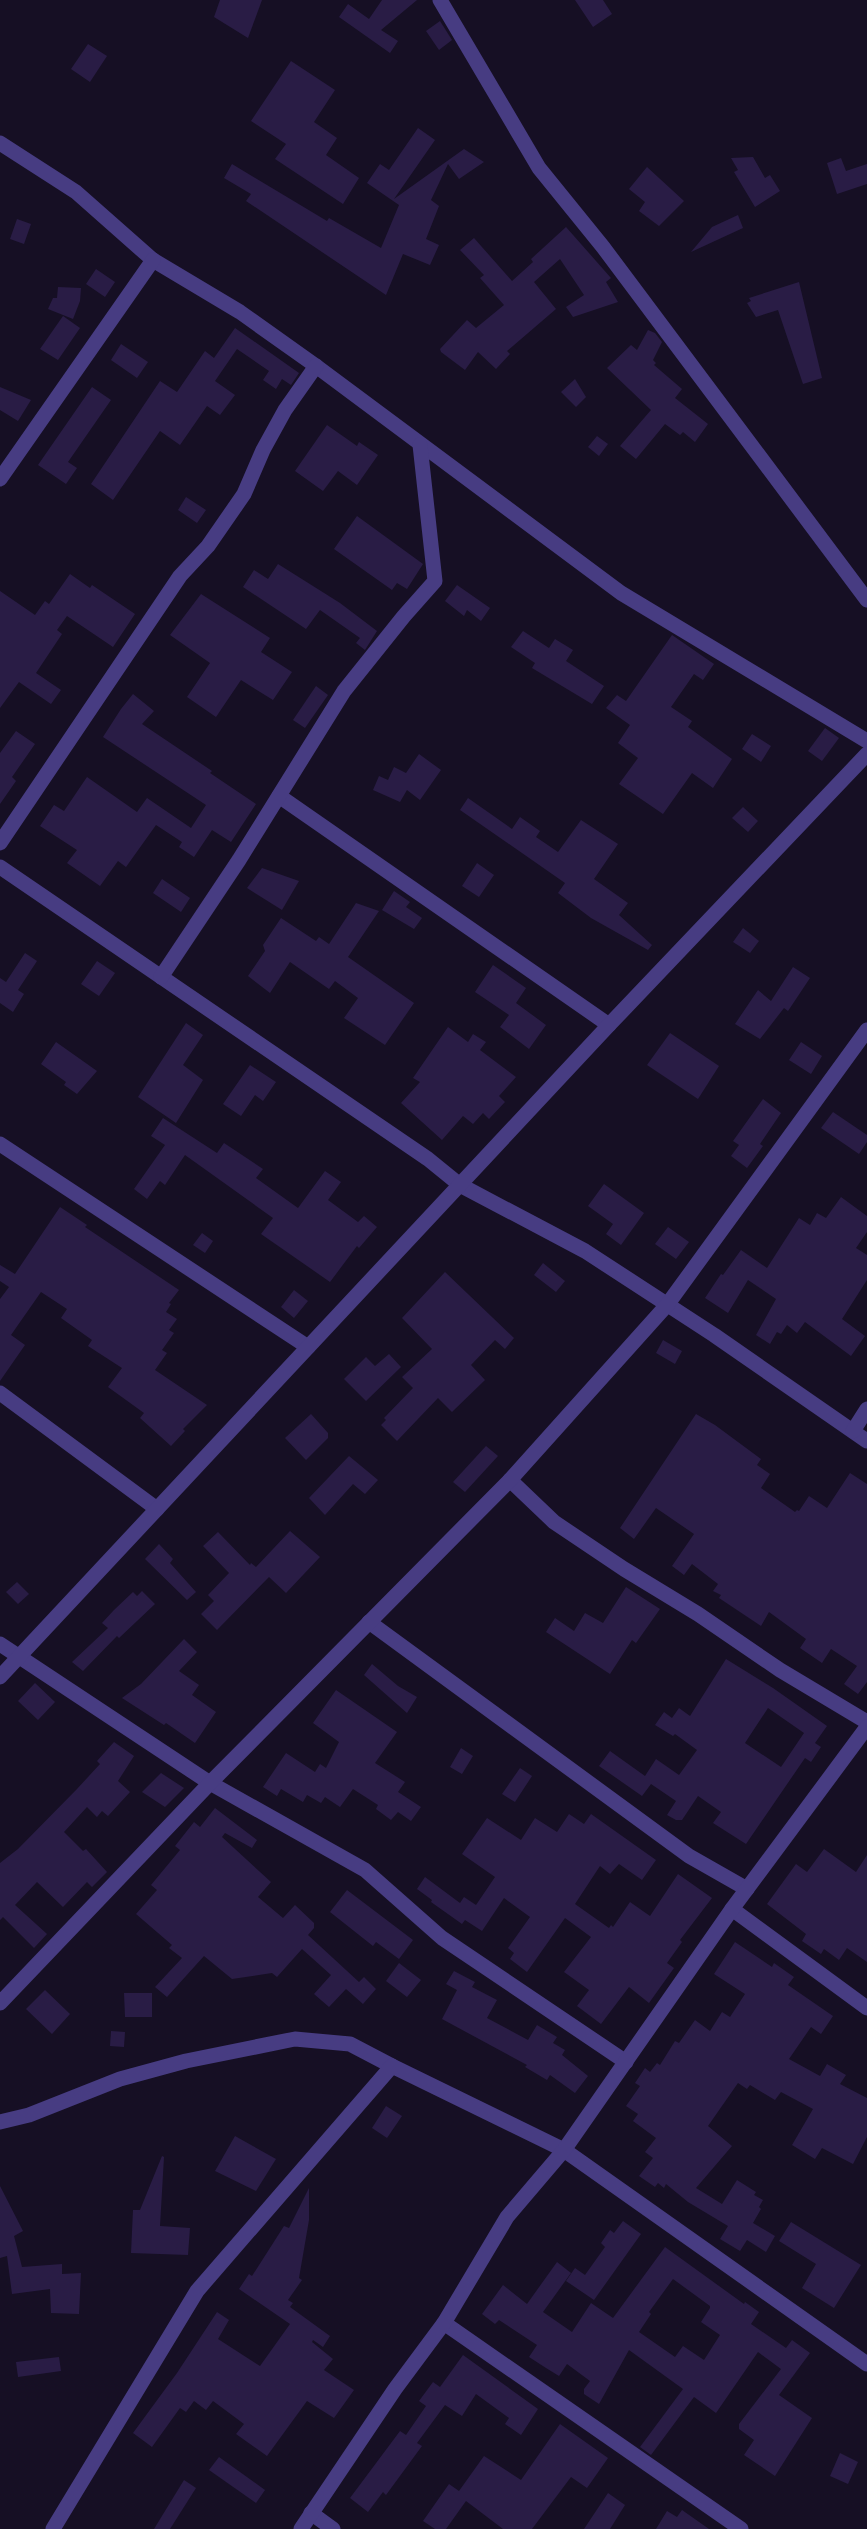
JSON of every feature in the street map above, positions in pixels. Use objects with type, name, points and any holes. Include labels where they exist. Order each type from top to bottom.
[{"type":"street","points":[[440,0],[538,168],[603,247],[867,600]]},
{"type":"street","points":[[0,142],[76,192],[153,260],[240,312],[316,366],[621,593],[867,741]]},
{"type":"street","points":[[0,479],[153,260]]},
{"type":"street","points":[[0,843],[180,576],[208,546],[244,494],[263,450],[285,410],[316,366]]},
{"type":"street","points":[[161,976],[279,796],[344,691],[404,615],[435,581],[420,445]]},
{"type":"street","points":[[0,1677],[609,1025],[867,754]]},
{"type":"street","points":[[279,796],[609,1025]]},
{"type":"street","points":[[0,867],[428,1159],[460,1185],[585,1251],[867,1441]]},
{"type":"street","points":[[0,2003],[210,1783],[510,1480],[667,1305],[867,1030]]},
{"type":"street","points":[[0,1143],[308,1347]]},
{"type":"street","points":[[0,1393],[157,1509]]},
{"type":"street","points":[[853,1431],[867,1409]]},
{"type":"street","points":[[510,1480],[554,1522],[624,1569],[698,1614],[780,1670],[867,1722]]},
{"type":"street","points":[[369,1622],[688,1856],[747,1889]]},
{"type":"street","points":[[0,1644],[210,1783],[365,1870],[442,1938],[626,2062]]},
{"type":"street","points":[[301,2529],[395,2389],[444,2323],[507,2217],[564,2150],[732,1909],[867,1727]]},
{"type":"street","points":[[732,1909],[867,2008]]},
{"type":"street","points":[[0,2122],[29,2115],[120,2079],[186,2061],[295,2039],[350,2043],[564,2150],[867,2364]]},
{"type":"street","points":[[53,2529],[197,2291],[392,2066]]},
{"type":"street","points":[[444,2323],[741,2529]]},
{"type":"street","points":[[311,2513],[333,2529]]},
{"type":"building","points":[[220,0],[262,0],[248,38],[214,17]]},
{"type":"building","points":[[382,0],[417,0],[381,30],[398,41],[390,53],[339,17],[348,4],[369,19]]},
{"type":"building","points":[[575,0],[603,0],[612,14],[593,27]]},
{"type":"building","points":[[440,21],[452,40],[439,50],[426,31]]},
{"type":"building","points":[[88,44],[107,56],[90,82],[71,69]]},
{"type":"building","points":[[291,61],[335,90],[314,122],[337,138],[326,155],[359,178],[343,204],[275,159],[286,144],[251,121]]},
{"type":"building","points":[[418,128],[435,140],[394,199],[464,149],[484,162],[459,179],[448,164],[431,200],[439,206],[426,239],[439,245],[430,265],[403,254],[386,295],[246,201],[251,194],[224,178],[232,164],[327,221],[329,218],[381,248],[399,205],[367,183],[380,164],[389,170]]},
{"type":"building","points":[[753,157],[765,178],[770,175],[780,191],[755,207],[734,172],[738,170],[731,158]]},
{"type":"building","points":[[841,158],[846,171],[867,164],[867,184],[837,194],[827,163]]},
{"type":"building","points":[[647,167],[684,201],[659,226],[639,211],[645,202],[629,189]]},
{"type":"building","points":[[738,215],[743,228],[691,252],[712,227]]},
{"type":"building","points":[[17,219],[31,224],[24,244],[10,239]]},
{"type":"building","points":[[566,227],[611,278],[606,282],[618,302],[573,317],[566,307],[584,295],[560,259],[534,282],[556,309],[507,351],[510,354],[496,369],[478,352],[465,370],[441,352],[440,349],[467,320],[476,328],[504,305],[480,278],[484,275],[460,250],[474,238],[512,281],[533,262],[531,259]]},
{"type":"building","points":[[96,269],[115,282],[105,297],[86,284]]},
{"type":"building","points":[[799,282],[822,378],[803,384],[778,310],[756,317],[747,303],[751,301],[749,298]]},
{"type":"building","points":[[58,287],[81,288],[80,301],[73,319],[48,309],[53,298],[57,298]]},
{"type":"building","points":[[63,316],[80,328],[58,360],[40,349]]},
{"type":"building","points":[[235,328],[299,373],[291,385],[282,379],[276,389],[263,380],[269,371],[237,349],[215,381],[235,395],[220,415],[207,406],[180,445],[160,431],[113,500],[91,484],[160,381],[177,392],[205,351],[214,358]]},
{"type":"building","points":[[648,330],[655,333],[662,342],[653,360],[656,363],[654,365],[682,389],[675,398],[708,424],[695,442],[683,432],[680,435],[665,424],[636,459],[620,446],[651,410],[607,368],[631,345],[637,350]]},
{"type":"building","points":[[121,344],[148,362],[137,378],[111,360]]},
{"type":"building","points":[[575,379],[586,397],[576,407],[561,392]]},
{"type":"building","points":[[0,387],[31,400],[18,421],[0,410]]},
{"type":"building","points":[[92,387],[111,400],[68,462],[77,468],[66,484],[38,465]]},
{"type":"building","points":[[327,425],[357,446],[359,442],[378,455],[357,485],[338,471],[323,491],[295,471]]},
{"type":"building","points":[[597,436],[608,444],[599,456],[588,447]]},
{"type":"building","points":[[186,497],[206,510],[197,523],[178,510]]},
{"type":"building","points":[[357,516],[423,564],[407,589],[397,583],[392,590],[334,549]]},
{"type":"building","points":[[278,564],[340,603],[377,631],[365,650],[356,643],[360,638],[320,610],[306,629],[243,587],[254,570],[268,579]]},
{"type":"building","points":[[70,574],[90,588],[92,585],[135,614],[113,647],[67,616],[57,630],[62,634],[36,673],[61,690],[51,704],[19,682],[0,708],[0,591],[35,615],[45,601],[49,604]]},
{"type":"building","points":[[457,585],[490,608],[481,621],[467,610],[464,616],[445,601]]},
{"type":"building","points":[[201,594],[270,638],[261,652],[292,672],[273,700],[241,680],[216,717],[187,697],[210,663],[170,635]]},
{"type":"building","points":[[523,631],[549,648],[555,639],[573,650],[566,661],[604,686],[592,704],[532,668],[535,663],[511,647]]},
{"type":"building","points":[[672,635],[714,664],[703,680],[694,674],[671,707],[692,721],[688,727],[732,759],[713,788],[692,773],[663,814],[619,784],[638,758],[618,743],[630,725],[606,708],[617,695],[626,701]]},
{"type":"building","points":[[316,686],[328,695],[305,728],[293,720]]},
{"type":"building","points":[[133,694],[154,711],[142,724],[256,804],[231,842],[212,830],[194,857],[179,847],[182,842],[156,825],[126,867],[118,861],[100,886],[67,863],[77,850],[40,826],[54,805],[64,811],[87,777],[137,812],[147,798],[191,828],[206,805],[103,737]]},
{"type":"building","points":[[825,728],[839,738],[822,761],[808,751]]},
{"type":"building","points":[[16,731],[35,744],[12,777],[16,781],[0,804],[0,753]]},
{"type":"building","points":[[752,734],[771,746],[761,762],[742,749]]},
{"type":"building","points":[[419,754],[441,770],[420,800],[407,790],[400,802],[373,790],[379,776],[388,780],[394,767],[406,773]]},
{"type":"building","points":[[468,798],[512,829],[520,817],[540,831],[536,837],[558,852],[581,820],[618,844],[594,879],[628,903],[619,915],[652,945],[648,950],[591,918],[558,893],[565,883],[460,810]]},
{"type":"building","points":[[743,807],[758,821],[748,832],[732,818]]},
{"type":"building","points":[[477,863],[494,875],[479,897],[462,886]]},
{"type":"building","points":[[262,868],[299,881],[282,910],[247,888]]},
{"type":"building","points":[[162,879],[190,898],[181,912],[153,893]]},
{"type":"building","points":[[394,891],[410,902],[406,907],[422,918],[414,929],[382,910]]},
{"type":"building","points":[[356,903],[379,911],[348,957],[414,1003],[385,1045],[344,1018],[358,998],[335,981],[329,989],[290,962],[270,993],[248,976],[265,951],[263,945],[281,918],[316,941],[319,937],[329,944]]},
{"type":"building","points":[[743,928],[759,941],[750,953],[733,942]]},
{"type":"building","points":[[25,953],[37,961],[18,990],[24,994],[13,1012],[0,1003],[0,978],[6,982]]},
{"type":"building","points":[[97,961],[115,973],[99,996],[81,984]]},
{"type":"building","points":[[493,965],[526,988],[516,1003],[546,1025],[529,1049],[500,1027],[509,1015],[475,992]]},
{"type":"building","points":[[793,967],[810,978],[788,1011],[784,1008],[760,1039],[735,1024],[758,990],[771,1001]]},
{"type":"building","points":[[186,1023],[203,1035],[183,1065],[203,1080],[176,1123],[138,1097]]},
{"type":"building","points":[[448,1027],[468,1042],[473,1034],[486,1042],[480,1050],[516,1077],[499,1096],[505,1102],[489,1119],[483,1113],[473,1124],[463,1116],[442,1140],[401,1103],[420,1082],[413,1078]]},
{"type":"building","points":[[670,1033],[719,1066],[698,1099],[647,1065]]},
{"type":"building","points":[[56,1042],[97,1071],[77,1094],[64,1085],[66,1082],[41,1064]]},
{"type":"building","points":[[801,1042],[822,1056],[811,1074],[789,1060]]},
{"type":"building","points":[[250,1065],[276,1082],[263,1101],[255,1095],[241,1116],[223,1104]]},
{"type":"building","points":[[763,1099],[781,1113],[760,1144],[763,1146],[747,1168],[731,1156],[739,1145],[733,1141]]},
{"type":"building","points":[[833,1112],[867,1135],[867,1142],[859,1154],[821,1128]]},
{"type":"building","points":[[163,1118],[217,1153],[224,1143],[263,1169],[256,1178],[298,1208],[325,1171],[341,1182],[328,1200],[358,1222],[364,1216],[377,1227],[359,1248],[357,1246],[330,1282],[261,1234],[273,1218],[185,1155],[165,1185],[160,1181],[147,1199],[134,1189],[165,1145],[151,1136]]},
{"type":"building","points":[[604,1184],[644,1213],[621,1245],[606,1234],[613,1224],[588,1206]]},
{"type":"building","points":[[841,1197],[867,1216],[867,1232],[856,1248],[867,1255],[867,1280],[842,1319],[865,1336],[851,1356],[805,1322],[797,1333],[787,1325],[781,1334],[777,1332],[770,1344],[756,1335],[776,1299],[748,1280],[728,1313],[705,1298],[741,1250],[767,1268],[799,1218],[810,1225],[817,1213],[826,1218]]},
{"type":"building","points":[[60,1207],[87,1225],[85,1227],[179,1290],[169,1303],[171,1304],[166,1312],[177,1319],[169,1330],[174,1333],[162,1350],[167,1353],[155,1370],[207,1405],[183,1429],[185,1431],[171,1446],[140,1418],[144,1413],[108,1387],[122,1368],[88,1346],[92,1340],[61,1318],[67,1309],[41,1292],[11,1335],[25,1345],[0,1381],[0,1299],[9,1287],[0,1281],[0,1265],[15,1274]]},
{"type":"building","points":[[668,1227],[689,1242],[676,1259],[655,1244]]},
{"type":"building","points":[[202,1233],[213,1241],[205,1253],[193,1245]]},
{"type":"building","points":[[543,1263],[565,1281],[556,1292],[534,1275]]},
{"type":"building","points":[[445,1272],[514,1338],[505,1349],[495,1340],[471,1365],[485,1380],[452,1412],[438,1398],[397,1441],[381,1425],[386,1420],[384,1418],[413,1388],[402,1377],[432,1349],[402,1318]]},
{"type":"building","points":[[294,1290],[308,1301],[294,1318],[281,1307]]},
{"type":"building","points":[[663,1340],[682,1351],[675,1364],[656,1353]]},
{"type":"building","points":[[389,1354],[401,1367],[366,1401],[344,1379],[366,1357],[375,1366]]},
{"type":"building","points":[[311,1414],[328,1433],[328,1438],[306,1460],[285,1438]]},
{"type":"building","points":[[696,1414],[761,1459],[757,1465],[770,1474],[761,1488],[795,1512],[799,1511],[809,1496],[827,1508],[850,1473],[867,1484],[867,1682],[858,1694],[844,1684],[857,1666],[831,1649],[822,1663],[800,1648],[806,1639],[769,1612],[761,1626],[719,1598],[721,1595],[713,1591],[718,1584],[692,1564],[684,1575],[672,1566],[694,1534],[656,1508],[634,1539],[620,1528]]},
{"type":"building","points":[[486,1446],[498,1456],[465,1492],[453,1482]]},
{"type":"building","points":[[349,1456],[378,1480],[365,1494],[353,1484],[325,1515],[309,1498]]},
{"type":"building","points":[[290,1531],[320,1557],[286,1593],[269,1577],[217,1630],[201,1614],[214,1601],[208,1595],[229,1573],[203,1546],[218,1532],[250,1565],[251,1563],[256,1567]]},
{"type":"building","points":[[159,1544],[173,1559],[170,1563],[196,1592],[187,1600],[145,1559]]},
{"type":"building","points":[[17,1582],[29,1594],[18,1604],[6,1592]]},
{"type":"building","points":[[626,1587],[660,1609],[636,1643],[632,1640],[610,1674],[546,1632],[555,1618],[574,1631],[585,1613],[603,1623]]},
{"type":"building","points":[[142,1591],[155,1604],[119,1638],[117,1636],[83,1671],[72,1662],[108,1628],[102,1623],[114,1610],[133,1592],[137,1596]]},
{"type":"building","points":[[184,1639],[197,1652],[179,1671],[199,1685],[192,1695],[216,1712],[195,1743],[166,1723],[164,1725],[122,1698],[141,1684]]},
{"type":"building","points":[[726,1659],[773,1688],[827,1726],[815,1743],[821,1747],[811,1762],[805,1758],[746,1844],[713,1823],[721,1812],[698,1796],[682,1820],[676,1820],[667,1815],[676,1801],[651,1784],[642,1796],[599,1766],[610,1751],[645,1776],[656,1759],[679,1775],[697,1750],[675,1734],[673,1736],[655,1725],[664,1712],[672,1718],[679,1708],[690,1716]],"holes":[[[768,1708],[804,1733],[781,1767],[745,1743]]]},
{"type":"building","points":[[372,1664],[398,1686],[417,1697],[407,1713],[364,1675]]},
{"type":"building","points":[[35,1683],[55,1702],[38,1720],[18,1701]]},
{"type":"building","points":[[336,1690],[397,1732],[375,1763],[405,1782],[398,1792],[421,1807],[411,1821],[398,1812],[391,1820],[376,1809],[378,1805],[353,1789],[340,1807],[325,1797],[321,1803],[307,1795],[303,1802],[281,1789],[277,1796],[263,1787],[286,1753],[315,1772],[320,1764],[326,1768],[339,1742],[313,1723]]},
{"type":"building","points":[[114,1742],[134,1756],[118,1781],[130,1792],[108,1816],[102,1811],[97,1817],[87,1807],[64,1832],[83,1851],[86,1849],[107,1872],[92,1887],[87,1882],[63,1907],[37,1882],[15,1905],[47,1934],[34,1948],[3,1917],[0,1920],[0,1863],[18,1849],[77,1789],[100,1764],[97,1761]]},
{"type":"building","points":[[461,1748],[473,1756],[462,1774],[450,1767]]},
{"type":"building","points":[[520,1768],[532,1776],[515,1802],[502,1794]]},
{"type":"building","points":[[161,1773],[184,1788],[165,1807],[142,1792]]},
{"type":"building","points":[[215,1808],[257,1840],[252,1848],[225,1833],[222,1837],[271,1882],[258,1897],[283,1918],[295,1905],[314,1923],[314,1928],[308,1935],[359,1982],[364,1977],[376,1989],[363,2004],[346,1989],[329,2007],[314,1994],[331,1975],[302,1949],[277,1977],[272,1973],[232,1979],[204,1956],[167,1997],[155,1987],[182,1958],[169,1948],[172,1945],[136,1914],[157,1890],[151,1885],[180,1850],[175,1846],[194,1822],[200,1827]]},
{"type":"building","points":[[569,1814],[584,1824],[591,1814],[656,1860],[642,1880],[619,1864],[610,1874],[600,1866],[575,1904],[609,1928],[611,1925],[613,1927],[630,1902],[650,1916],[678,1874],[712,1898],[680,1940],[682,1942],[667,1963],[674,1968],[649,2003],[629,1987],[601,2024],[577,2006],[589,1990],[564,1972],[591,1937],[565,1918],[527,1972],[510,1959],[514,1953],[508,1948],[530,1917],[504,1898],[482,1931],[465,1920],[462,1924],[417,1889],[425,1877],[460,1903],[464,1897],[476,1905],[495,1877],[462,1854],[487,1818],[521,1840],[535,1818],[557,1832]]},
{"type":"building","points":[[824,1849],[856,1872],[867,1855],[867,1962],[847,1948],[839,1960],[824,1949],[821,1954],[802,1941],[806,1934],[767,1904],[796,1864],[807,1872]]},
{"type":"building","points":[[347,1890],[413,1940],[399,1959],[376,1942],[373,1946],[330,1912]]},
{"type":"building","points":[[735,1942],[772,1967],[774,1963],[794,1977],[788,1985],[833,2016],[821,2034],[811,2027],[789,2059],[820,2076],[827,2064],[846,2075],[840,2084],[867,2098],[867,2137],[853,2164],[822,2148],[815,2159],[792,2145],[813,2109],[781,2092],[775,2100],[750,2085],[747,2089],[738,2083],[708,2126],[732,2146],[696,2188],[722,2204],[737,2180],[756,2192],[754,2195],[763,2200],[753,2223],[775,2236],[766,2252],[747,2240],[740,2251],[720,2239],[728,2226],[688,2202],[666,2184],[664,2188],[658,2183],[655,2187],[639,2176],[653,2158],[645,2152],[656,2138],[633,2121],[638,2114],[626,2106],[640,2086],[635,2083],[645,2068],[650,2072],[657,2063],[660,2065],[675,2041],[679,2043],[695,2020],[710,2031],[722,2012],[730,2017],[745,1994],[714,1974]]},
{"type":"building","points":[[399,1963],[421,1980],[407,1997],[386,1981]]},
{"type":"building","points":[[454,1971],[475,1982],[472,1987],[497,2000],[487,2018],[528,2040],[537,2025],[557,2037],[553,2043],[565,2050],[562,2055],[588,2076],[575,2093],[550,2075],[547,2080],[525,2067],[527,2065],[442,2019],[457,1990],[446,1984]]},
{"type":"building","points":[[45,1990],[70,2014],[52,2034],[26,2009]]},
{"type":"building","points":[[124,1993],[152,1993],[152,2017],[125,2017]]},
{"type":"building","points":[[111,2031],[125,2032],[124,2047],[110,2046]]},
{"type":"building","points":[[386,2106],[402,2116],[387,2138],[372,2128]]},
{"type":"building","points":[[235,2136],[276,2159],[256,2191],[215,2171]]},
{"type":"building","points":[[162,2156],[164,2157],[160,2226],[190,2228],[188,2255],[131,2253],[133,2210],[140,2210]]},
{"type":"building","points":[[0,2186],[23,2231],[14,2236],[22,2267],[62,2264],[62,2274],[81,2273],[79,2314],[51,2313],[50,2289],[12,2294],[7,2256],[0,2258]]},
{"type":"building","points":[[309,2188],[309,2220],[299,2278],[302,2280],[288,2300],[293,2303],[290,2307],[330,2336],[323,2347],[313,2340],[312,2342],[333,2359],[324,2370],[354,2390],[334,2418],[307,2401],[267,2456],[236,2434],[244,2424],[213,2401],[206,2410],[194,2401],[186,2412],[180,2408],[152,2447],[133,2433],[177,2373],[217,2312],[229,2320],[218,2339],[260,2366],[290,2324],[239,2289],[249,2274],[252,2276],[284,2226],[289,2228]]},
{"type":"building","points":[[623,2221],[641,2234],[594,2300],[566,2281],[575,2268],[585,2275],[605,2247],[601,2243],[610,2230],[614,2233]]},
{"type":"building","points":[[791,2222],[861,2265],[834,2308],[802,2288],[816,2264],[779,2241]]},
{"type":"building","points":[[665,2247],[744,2304],[745,2302],[759,2312],[751,2324],[786,2348],[792,2340],[810,2353],[779,2395],[812,2418],[775,2476],[744,2455],[754,2440],[739,2429],[739,2424],[781,2369],[758,2352],[716,2413],[694,2397],[651,2455],[640,2447],[683,2389],[629,2350],[599,2404],[584,2394],[584,2389],[590,2381],[567,2364],[559,2376],[546,2368],[529,2357],[537,2345],[499,2320],[495,2324],[482,2314],[503,2285],[527,2304],[557,2262],[571,2273],[543,2312],[572,2332],[591,2303],[613,2318]],"holes":[[[673,2279],[710,2306],[701,2322],[720,2335],[704,2360],[683,2346],[675,2357],[639,2332],[651,2314],[649,2312]]]},
{"type":"building","points":[[463,2355],[538,2409],[521,2435],[505,2424],[509,2418],[476,2394],[462,2416],[445,2405],[417,2443],[422,2446],[386,2495],[383,2492],[368,2512],[350,2498],[400,2431],[406,2435],[426,2406],[419,2401],[433,2382],[440,2387]]},
{"type":"building","points":[[59,2357],[61,2371],[18,2377],[16,2362]]},
{"type":"building","points":[[560,2424],[608,2458],[587,2488],[571,2477],[532,2529],[503,2529],[466,2501],[446,2529],[435,2529],[423,2521],[449,2484],[459,2491],[484,2456],[521,2480]]},
{"type":"building","points":[[840,2453],[858,2462],[848,2484],[830,2476]]},
{"type":"building","points":[[219,2457],[265,2490],[256,2503],[209,2470]]},
{"type":"building","points":[[184,2480],[196,2488],[170,2529],[154,2529]]},
{"type":"building","points":[[608,2493],[625,2505],[610,2529],[584,2529]]},
{"type":"building","points":[[682,2510],[709,2529],[656,2529],[667,2511],[677,2517]]}]
